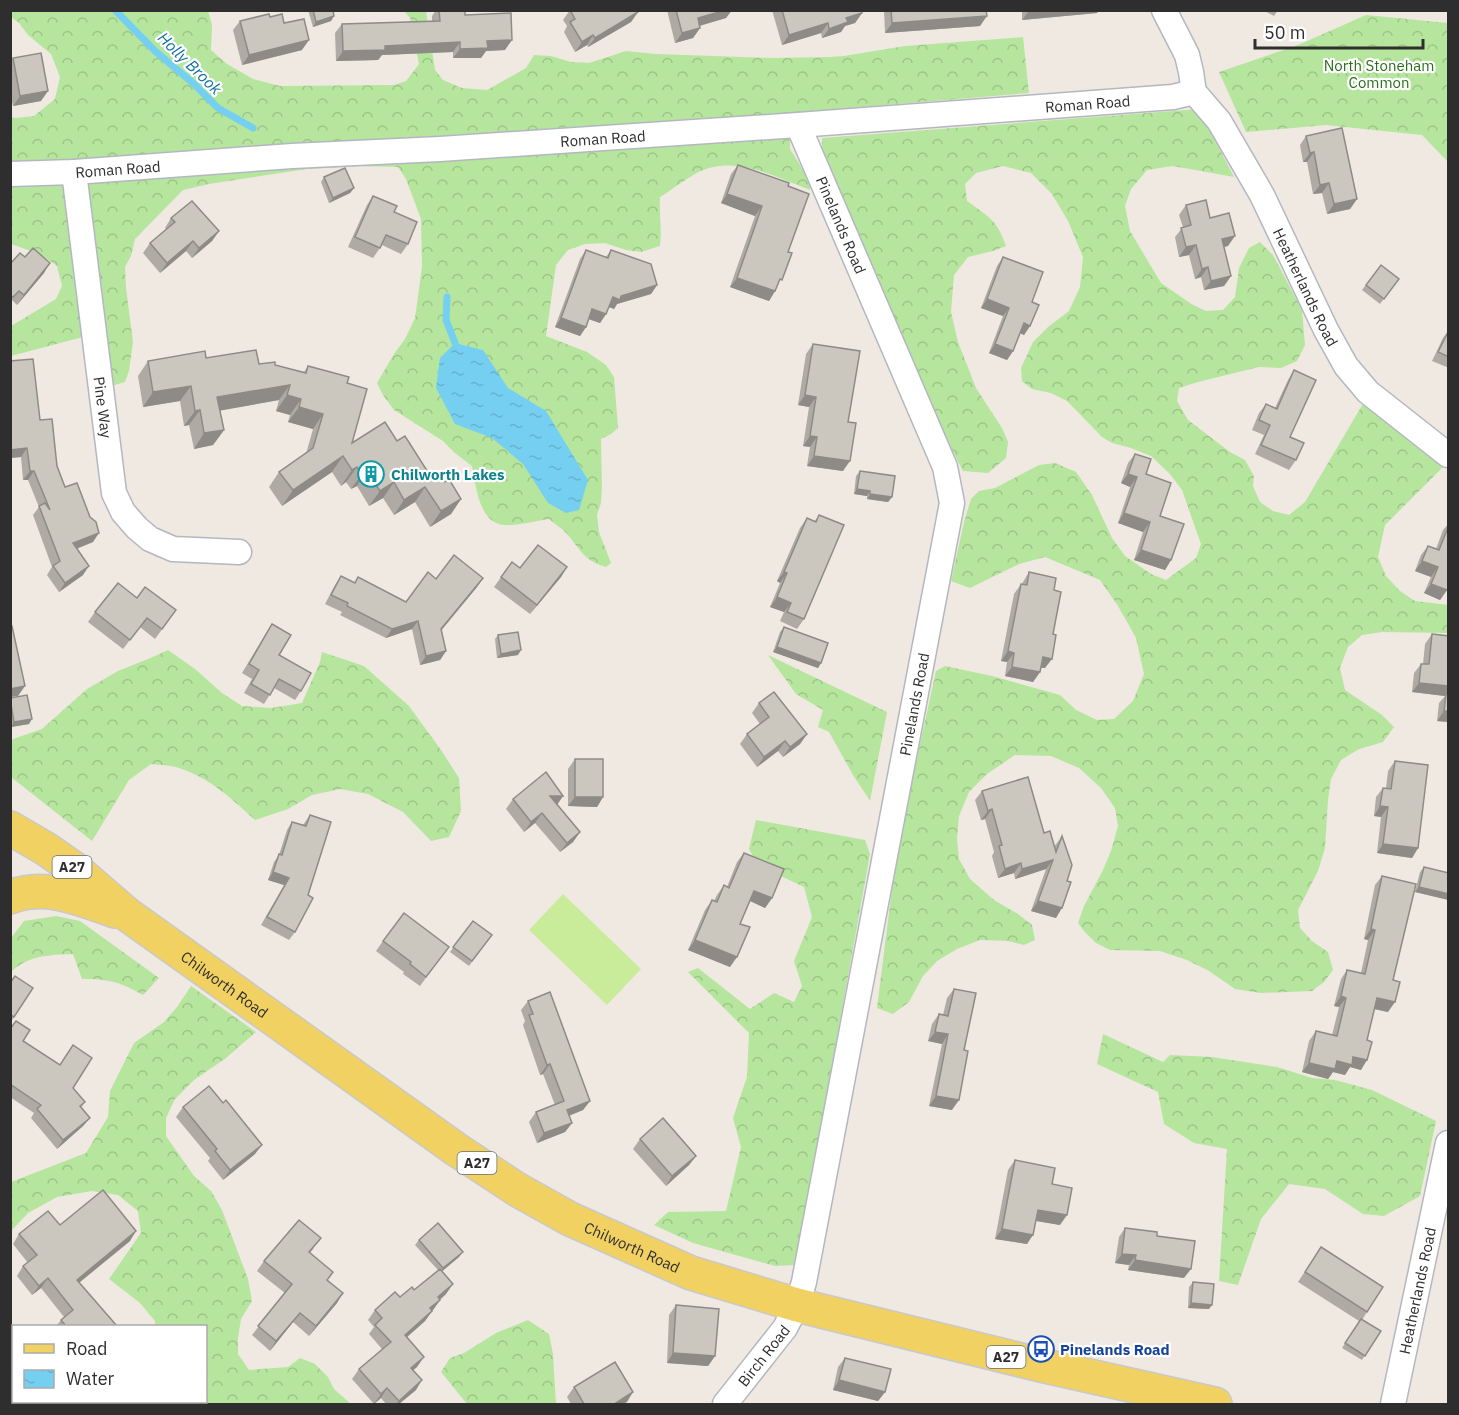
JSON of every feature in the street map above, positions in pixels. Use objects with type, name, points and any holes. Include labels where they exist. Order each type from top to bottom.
[{"type":"main road","name":"Chilworth Road","points":[[10,828],[76,870],[128,915],[457,1150],[518,1190],[570,1219],[691,1273],[797,1305],[1045,1366],[1215,1404]]},
{"type":"main road","name":"Chilworth Road","points":[[10,897],[26,893],[53,892],[128,915]]},
{"type":"street","points":[[1164,10],[1186,56],[1194,92]]},
{"type":"street","name":"Roman Road","points":[[10,174],[74,172],[292,156],[440,149],[798,125],[1173,97],[1194,92]]},
{"type":"street","name":"Heatherlands Road","points":[[1194,92],[1219,121],[1263,195],[1326,330],[1346,366],[1368,392],[1449,454]]},
{"type":"street","name":"Pinelands Road","points":[[797,1305],[804,1282],[952,503],[945,466],[798,125]]},
{"type":"street","name":"Pine Way","points":[[74,172],[114,493],[123,512],[150,539],[173,549],[239,552]]},
{"type":"street","name":"Heatherlands Road","points":[[1393,1404],[1449,1143]]},
{"type":"street","name":"Birch Road","points":[[725,1404],[785,1328],[797,1305]]},
{"type":"green space","points":[[10,11],[208,11],[212,25],[211,50],[227,64],[253,79],[280,86],[394,85],[406,81],[419,64],[410,18],[404,11],[426,11],[435,70],[443,80],[462,88],[487,90],[526,68],[534,55],[589,63],[626,51],[773,58],[830,57],[905,46],[1023,37],[1029,93],[789,113],[790,149],[810,181],[810,190],[753,169],[738,166],[709,168],[695,174],[660,197],[660,246],[641,252],[605,243],[585,244],[568,250],[556,265],[546,336],[587,352],[606,365],[614,377],[618,428],[601,439],[602,487],[601,503],[597,515],[599,532],[611,563],[606,567],[588,558],[566,533],[549,519],[507,525],[498,524],[490,519],[480,503],[472,466],[443,441],[394,410],[383,395],[377,383],[405,339],[415,318],[422,267],[421,219],[406,179],[398,167],[360,166],[307,169],[183,190],[135,239],[131,256],[125,267],[133,342],[125,382],[111,386],[98,333],[11,356],[11,326],[56,299],[62,286],[57,266],[42,255],[11,244],[11,117],[34,116],[55,99],[60,77],[51,54],[28,35],[11,17]]},
{"type":"green space","name":"North Stoneham Common","points":[[1366,15],[1448,23],[1448,162],[1422,135],[1326,125],[1246,132],[1219,72],[1298,45]]},
{"type":"green space","points":[[1199,109],[1234,177],[1173,166],[1147,170],[1131,189],[1125,206],[1130,231],[1161,283],[1206,311],[1223,310],[1235,297],[1239,268],[1249,248],[1260,242],[1273,255],[1302,310],[1305,345],[1297,361],[1281,368],[1259,367],[1179,388],[1177,401],[1188,420],[1230,452],[1245,460],[1254,476],[1253,486],[1260,502],[1273,511],[1289,515],[1305,502],[1364,402],[1446,464],[1385,525],[1378,557],[1386,576],[1400,591],[1415,601],[1448,605],[1448,633],[1382,632],[1362,635],[1348,647],[1340,668],[1345,690],[1382,715],[1394,727],[1383,742],[1359,749],[1341,760],[1331,779],[1325,848],[1318,871],[1298,910],[1300,928],[1312,941],[1328,952],[1333,970],[1324,982],[1312,991],[1261,993],[1235,989],[1209,971],[1187,960],[1160,951],[1110,950],[1096,943],[1078,923],[1111,851],[1118,826],[1115,808],[1101,788],[1079,768],[1051,756],[1015,755],[987,774],[969,792],[959,816],[957,838],[959,859],[970,879],[994,900],[1032,925],[1035,940],[1024,945],[1008,941],[980,940],[957,949],[937,961],[923,976],[909,1002],[893,1014],[877,1008],[897,849],[936,671],[945,666],[1060,695],[1076,710],[1097,720],[1114,719],[1133,701],[1144,674],[1136,638],[1100,580],[1045,557],[1019,564],[970,588],[951,581],[971,499],[979,491],[995,488],[1039,465],[1055,463],[1076,472],[1092,495],[1112,538],[1125,556],[1151,574],[1166,580],[1196,558],[1201,544],[1182,490],[1170,474],[1151,456],[1112,443],[1102,437],[1067,401],[1051,393],[1032,389],[1022,381],[1021,368],[1033,342],[1069,311],[1080,287],[1083,257],[1068,221],[1052,194],[1031,173],[1003,166],[976,173],[965,184],[967,201],[991,220],[999,230],[1006,246],[968,257],[954,275],[951,312],[958,342],[976,388],[1002,428],[1008,442],[1006,458],[988,473],[963,471],[946,438],[884,294],[822,160],[822,138]]},
{"type":"green space","points":[[168,650],[242,706],[271,708],[302,703],[322,652],[364,666],[409,706],[459,778],[461,811],[449,837],[431,841],[403,812],[368,794],[340,789],[312,795],[288,809],[255,820],[201,777],[176,767],[151,764],[129,780],[92,841],[11,777],[11,741],[13,739],[42,729],[87,689],[118,671]]},
{"type":"green space","points":[[768,655],[887,712],[870,801],[829,732],[818,727],[823,710],[796,694]]},
{"type":"green space","points":[[756,820],[865,840],[870,854],[796,1265],[775,1266],[693,1243],[654,1225],[668,1212],[726,1211],[741,1147],[733,1118],[747,1077],[749,1033],[688,972],[698,968],[750,1009],[774,993],[794,1002],[802,986],[794,961],[812,917],[804,887],[758,865],[749,849]]},
{"type":"green space","points":[[563,894],[641,969],[607,1005],[529,930]]},
{"type":"green space","points":[[56,916],[80,921],[159,978],[143,995],[114,982],[82,979],[73,954],[32,959],[11,972],[11,938],[24,921]]},
{"type":"green space","points":[[191,986],[256,1032],[226,1058],[194,1080],[175,1099],[166,1118],[166,1136],[194,1176],[211,1191],[222,1210],[248,1279],[252,1301],[241,1319],[238,1354],[249,1370],[288,1367],[300,1358],[315,1364],[328,1377],[334,1389],[351,1404],[93,1404],[207,1403],[207,1325],[155,1325],[155,1321],[140,1303],[109,1279],[141,1233],[138,1211],[118,1195],[92,1191],[57,1197],[28,1213],[11,1231],[11,1182],[86,1153],[108,1117],[110,1091],[134,1043],[164,1022]]},
{"type":"green space","points":[[1103,1034],[1163,1062],[1170,1055],[1212,1057],[1277,1067],[1312,1078],[1335,1080],[1372,1090],[1436,1121],[1420,1196],[1384,1216],[1363,1214],[1325,1189],[1289,1184],[1261,1219],[1238,1285],[1219,1281],[1227,1149],[1194,1143],[1164,1124],[1158,1092],[1097,1064]]},
{"type":"green space","points":[[528,1320],[549,1334],[553,1354],[556,1404],[467,1404],[441,1372],[450,1358],[464,1353],[496,1333]]},
{"type":"water","points":[[455,343],[483,350],[508,388],[546,411],[588,480],[579,510],[566,513],[548,503],[523,464],[492,438],[455,424],[436,388],[440,358]]},
{"type":"building","points":[[313,10],[333,10],[334,16],[316,22]]},
{"type":"building","points":[[439,10],[465,10],[465,15],[511,13],[512,40],[487,41],[488,48],[460,49],[460,42],[385,46],[385,50],[343,51],[342,24],[440,21]]},
{"type":"building","points":[[570,10],[637,10],[638,12],[595,38],[593,35],[582,42],[570,22],[575,19]]},
{"type":"building","points":[[676,10],[726,10],[698,18],[700,28],[682,33]]},
{"type":"building","points":[[782,10],[861,10],[862,13],[846,18],[848,22],[829,29],[828,23],[789,35]]},
{"type":"building","points":[[891,10],[986,10],[987,16],[892,23]]},
{"type":"building","points":[[269,14],[270,17],[282,14],[284,23],[304,19],[309,40],[249,55],[240,21]]},
{"type":"building","points":[[41,53],[48,91],[20,96],[13,58]]},
{"type":"building","points":[[1342,128],[1357,199],[1334,204],[1329,183],[1320,185],[1314,152],[1310,153],[1306,136]]},
{"type":"building","points":[[738,165],[789,183],[788,186],[809,194],[788,252],[792,253],[782,280],[780,279],[775,291],[737,278],[762,206],[727,194]]},
{"type":"building","points":[[345,168],[354,188],[333,198],[324,177]]},
{"type":"building","points":[[373,196],[397,206],[394,212],[417,222],[408,244],[386,235],[380,248],[355,237]]},
{"type":"building","points":[[1206,200],[1210,218],[1229,213],[1235,236],[1222,239],[1231,276],[1211,281],[1208,267],[1202,269],[1196,245],[1186,247],[1181,228],[1191,225],[1186,205]]},
{"type":"building","points":[[192,201],[219,231],[199,248],[193,241],[167,263],[150,243],[175,222],[171,218]]},
{"type":"building","points":[[33,248],[50,263],[24,295],[19,291],[13,297],[10,295],[10,264],[20,253],[25,257]]},
{"type":"building","points":[[586,250],[608,258],[611,250],[651,264],[657,285],[621,296],[620,300],[613,297],[606,314],[592,309],[586,327],[561,318]]},
{"type":"building","points":[[1003,257],[1043,272],[1032,302],[1039,305],[1030,326],[1024,323],[1013,351],[995,344],[1009,308],[987,299]]},
{"type":"building","points":[[1381,265],[1399,279],[1384,299],[1366,285]]},
{"type":"building","points":[[1449,330],[1449,357],[1438,352]]},
{"type":"building","points":[[813,344],[860,351],[848,422],[856,423],[850,461],[814,456],[817,437],[810,436],[816,397],[805,395]]},
{"type":"building","points":[[256,350],[259,364],[275,362],[275,365],[306,373],[308,366],[349,377],[347,383],[367,389],[352,443],[385,422],[397,441],[405,436],[431,477],[439,472],[445,482],[449,479],[461,499],[441,511],[425,487],[404,500],[394,482],[380,491],[367,471],[362,474],[357,467],[352,470],[343,456],[293,490],[279,472],[313,448],[323,414],[299,407],[301,399],[287,395],[290,385],[217,397],[224,430],[204,433],[200,410],[195,411],[191,386],[153,392],[148,361],[205,351],[206,358]]},
{"type":"building","points":[[33,359],[40,420],[52,419],[57,466],[65,487],[77,483],[99,533],[73,543],[89,566],[65,583],[53,566],[60,561],[39,506],[45,503],[50,510],[34,471],[30,471],[27,448],[10,450],[10,361]]},
{"type":"building","points":[[1294,370],[1316,380],[1290,437],[1304,443],[1296,460],[1261,445],[1270,425],[1259,420],[1266,404],[1277,409]]},
{"type":"building","points":[[1135,454],[1151,459],[1146,474],[1171,483],[1160,516],[1184,524],[1171,560],[1141,550],[1150,522],[1124,513],[1137,477],[1128,474]]},
{"type":"building","points":[[860,471],[895,476],[892,497],[870,494],[870,491],[857,489]]},
{"type":"building","points":[[819,515],[844,525],[804,619],[787,612],[791,603],[777,597],[787,573],[784,572],[807,518],[816,522]]},
{"type":"building","points":[[1449,525],[1449,587],[1447,590],[1431,584],[1438,567],[1422,561],[1428,546],[1439,550]]},
{"type":"building","points":[[538,545],[567,567],[537,605],[501,577],[512,562],[520,568]]},
{"type":"building","points":[[454,555],[483,578],[441,629],[446,651],[426,656],[418,621],[392,629],[347,606],[348,603],[331,595],[341,576],[355,583],[358,577],[406,602],[428,572],[436,579]]},
{"type":"building","points":[[1029,572],[1056,578],[1054,590],[1061,592],[1053,634],[1056,635],[1052,659],[1043,657],[1040,672],[1012,667],[1014,653],[1008,651],[1021,584],[1027,585]]},
{"type":"building","points":[[118,583],[137,598],[145,587],[176,610],[162,629],[147,618],[130,640],[95,612]]},
{"type":"building","points":[[272,624],[291,635],[279,655],[311,673],[301,691],[279,679],[270,695],[251,684],[259,670],[249,664]]},
{"type":"building","points":[[10,626],[12,626],[25,686],[10,689]]},
{"type":"building","points":[[784,627],[828,643],[821,663],[777,647]]},
{"type":"building","points":[[518,632],[521,650],[501,654],[498,635]]},
{"type":"building","points":[[1432,634],[1449,636],[1449,686],[1419,683],[1421,664],[1429,664]]},
{"type":"building","points":[[774,692],[807,734],[790,747],[785,741],[764,757],[747,734],[769,717],[759,703]]},
{"type":"building","points":[[1446,694],[1449,694],[1449,711],[1444,711]]},
{"type":"building","points":[[27,695],[32,719],[14,722],[10,698]]},
{"type":"building","points":[[575,759],[603,759],[603,797],[575,797]]},
{"type":"building","points":[[1395,761],[1428,765],[1418,848],[1383,844],[1388,807],[1380,806],[1383,788],[1391,789]]},
{"type":"building","points":[[546,772],[563,796],[550,796],[580,832],[567,843],[542,813],[531,822],[513,799]]},
{"type":"building","points":[[1028,777],[1044,833],[1050,831],[1056,852],[1062,836],[1072,865],[1067,881],[1071,882],[1062,908],[1038,901],[1053,860],[1022,869],[1021,863],[1005,869],[999,846],[1002,845],[992,809],[988,811],[982,791]]},
{"type":"building","points":[[310,815],[331,822],[308,895],[313,898],[295,932],[267,917],[289,878],[273,872],[279,854],[282,855],[292,822],[306,826]]},
{"type":"building","points":[[744,853],[784,869],[772,898],[754,891],[740,924],[750,927],[737,957],[695,940],[712,900],[717,902],[724,885],[729,888]]},
{"type":"building","points":[[1424,867],[1449,873],[1449,894],[1419,887]]},
{"type":"building","points":[[1382,876],[1416,884],[1393,980],[1400,982],[1395,1002],[1377,998],[1367,1040],[1372,1042],[1367,1060],[1353,1057],[1352,1065],[1337,1061],[1335,1069],[1309,1063],[1316,1031],[1337,1036],[1346,998],[1341,996],[1347,970],[1365,974],[1375,930],[1371,929]]},
{"type":"building","points":[[404,913],[449,947],[426,977],[410,964],[411,962],[383,941]]},
{"type":"building","points":[[473,921],[492,935],[472,961],[453,947]]},
{"type":"building","points":[[15,976],[33,988],[14,1017],[10,1014],[10,983]]},
{"type":"building","points":[[954,989],[976,993],[964,1050],[968,1051],[959,1100],[936,1096],[948,1034],[935,1032],[939,1014],[948,1016]]},
{"type":"building","points":[[550,992],[590,1101],[567,1110],[572,1123],[544,1133],[536,1112],[564,1101],[550,1064],[547,1065],[529,1015],[533,1014],[528,1001]]},
{"type":"building","points":[[16,1021],[30,1030],[23,1041],[60,1065],[73,1045],[92,1058],[73,1088],[85,1102],[80,1106],[90,1118],[63,1140],[37,1109],[41,1105],[10,1084],[10,1029]]},
{"type":"building","points":[[209,1086],[223,1103],[226,1100],[262,1145],[230,1170],[215,1151],[217,1149],[183,1107]]},
{"type":"building","points":[[663,1118],[696,1156],[672,1176],[640,1139]]},
{"type":"building","points":[[1015,1160],[1055,1168],[1052,1184],[1072,1188],[1067,1215],[1038,1210],[1033,1235],[1002,1229]]},
{"type":"building","points":[[103,1190],[136,1231],[77,1280],[116,1325],[65,1325],[61,1320],[73,1310],[48,1278],[39,1286],[23,1266],[37,1255],[19,1234],[48,1211],[60,1225]]},
{"type":"building","points":[[299,1220],[321,1238],[309,1252],[333,1272],[327,1280],[343,1293],[316,1326],[300,1313],[276,1341],[258,1326],[292,1284],[264,1261]]},
{"type":"building","points":[[438,1223],[463,1252],[443,1268],[419,1240]]},
{"type":"building","points":[[1125,1228],[1157,1232],[1157,1236],[1195,1241],[1191,1269],[1135,1260],[1136,1255],[1122,1254]]},
{"type":"building","points":[[1321,1247],[1383,1287],[1367,1312],[1305,1272]]},
{"type":"building","points":[[440,1269],[453,1284],[438,1297],[440,1300],[430,1308],[432,1311],[405,1335],[424,1357],[411,1368],[422,1380],[399,1401],[387,1388],[381,1394],[359,1369],[391,1342],[375,1325],[382,1318],[375,1310],[395,1292],[400,1297],[412,1287],[414,1290]]},
{"type":"building","points":[[1193,1282],[1214,1284],[1212,1305],[1191,1303]]},
{"type":"building","points":[[676,1305],[719,1309],[715,1356],[673,1353]]},
{"type":"building","points":[[1361,1319],[1381,1331],[1365,1356],[1345,1343]]},
{"type":"building","points":[[845,1358],[891,1369],[885,1392],[839,1380]]},
{"type":"building","points":[[615,1362],[633,1392],[617,1404],[584,1404],[574,1387]]},
{"type":"waterway","name":"Holly Brook","points":[[115,10],[155,51],[218,108],[253,128]]},
{"type":"waterway","points":[[447,297],[446,320],[455,343]]},
{"type":"place","name":"Chilworth Lakes","points":[[371,474]]},
{"type":"place","name":"Pinelands Road","points":[[1041,1349]]}]
